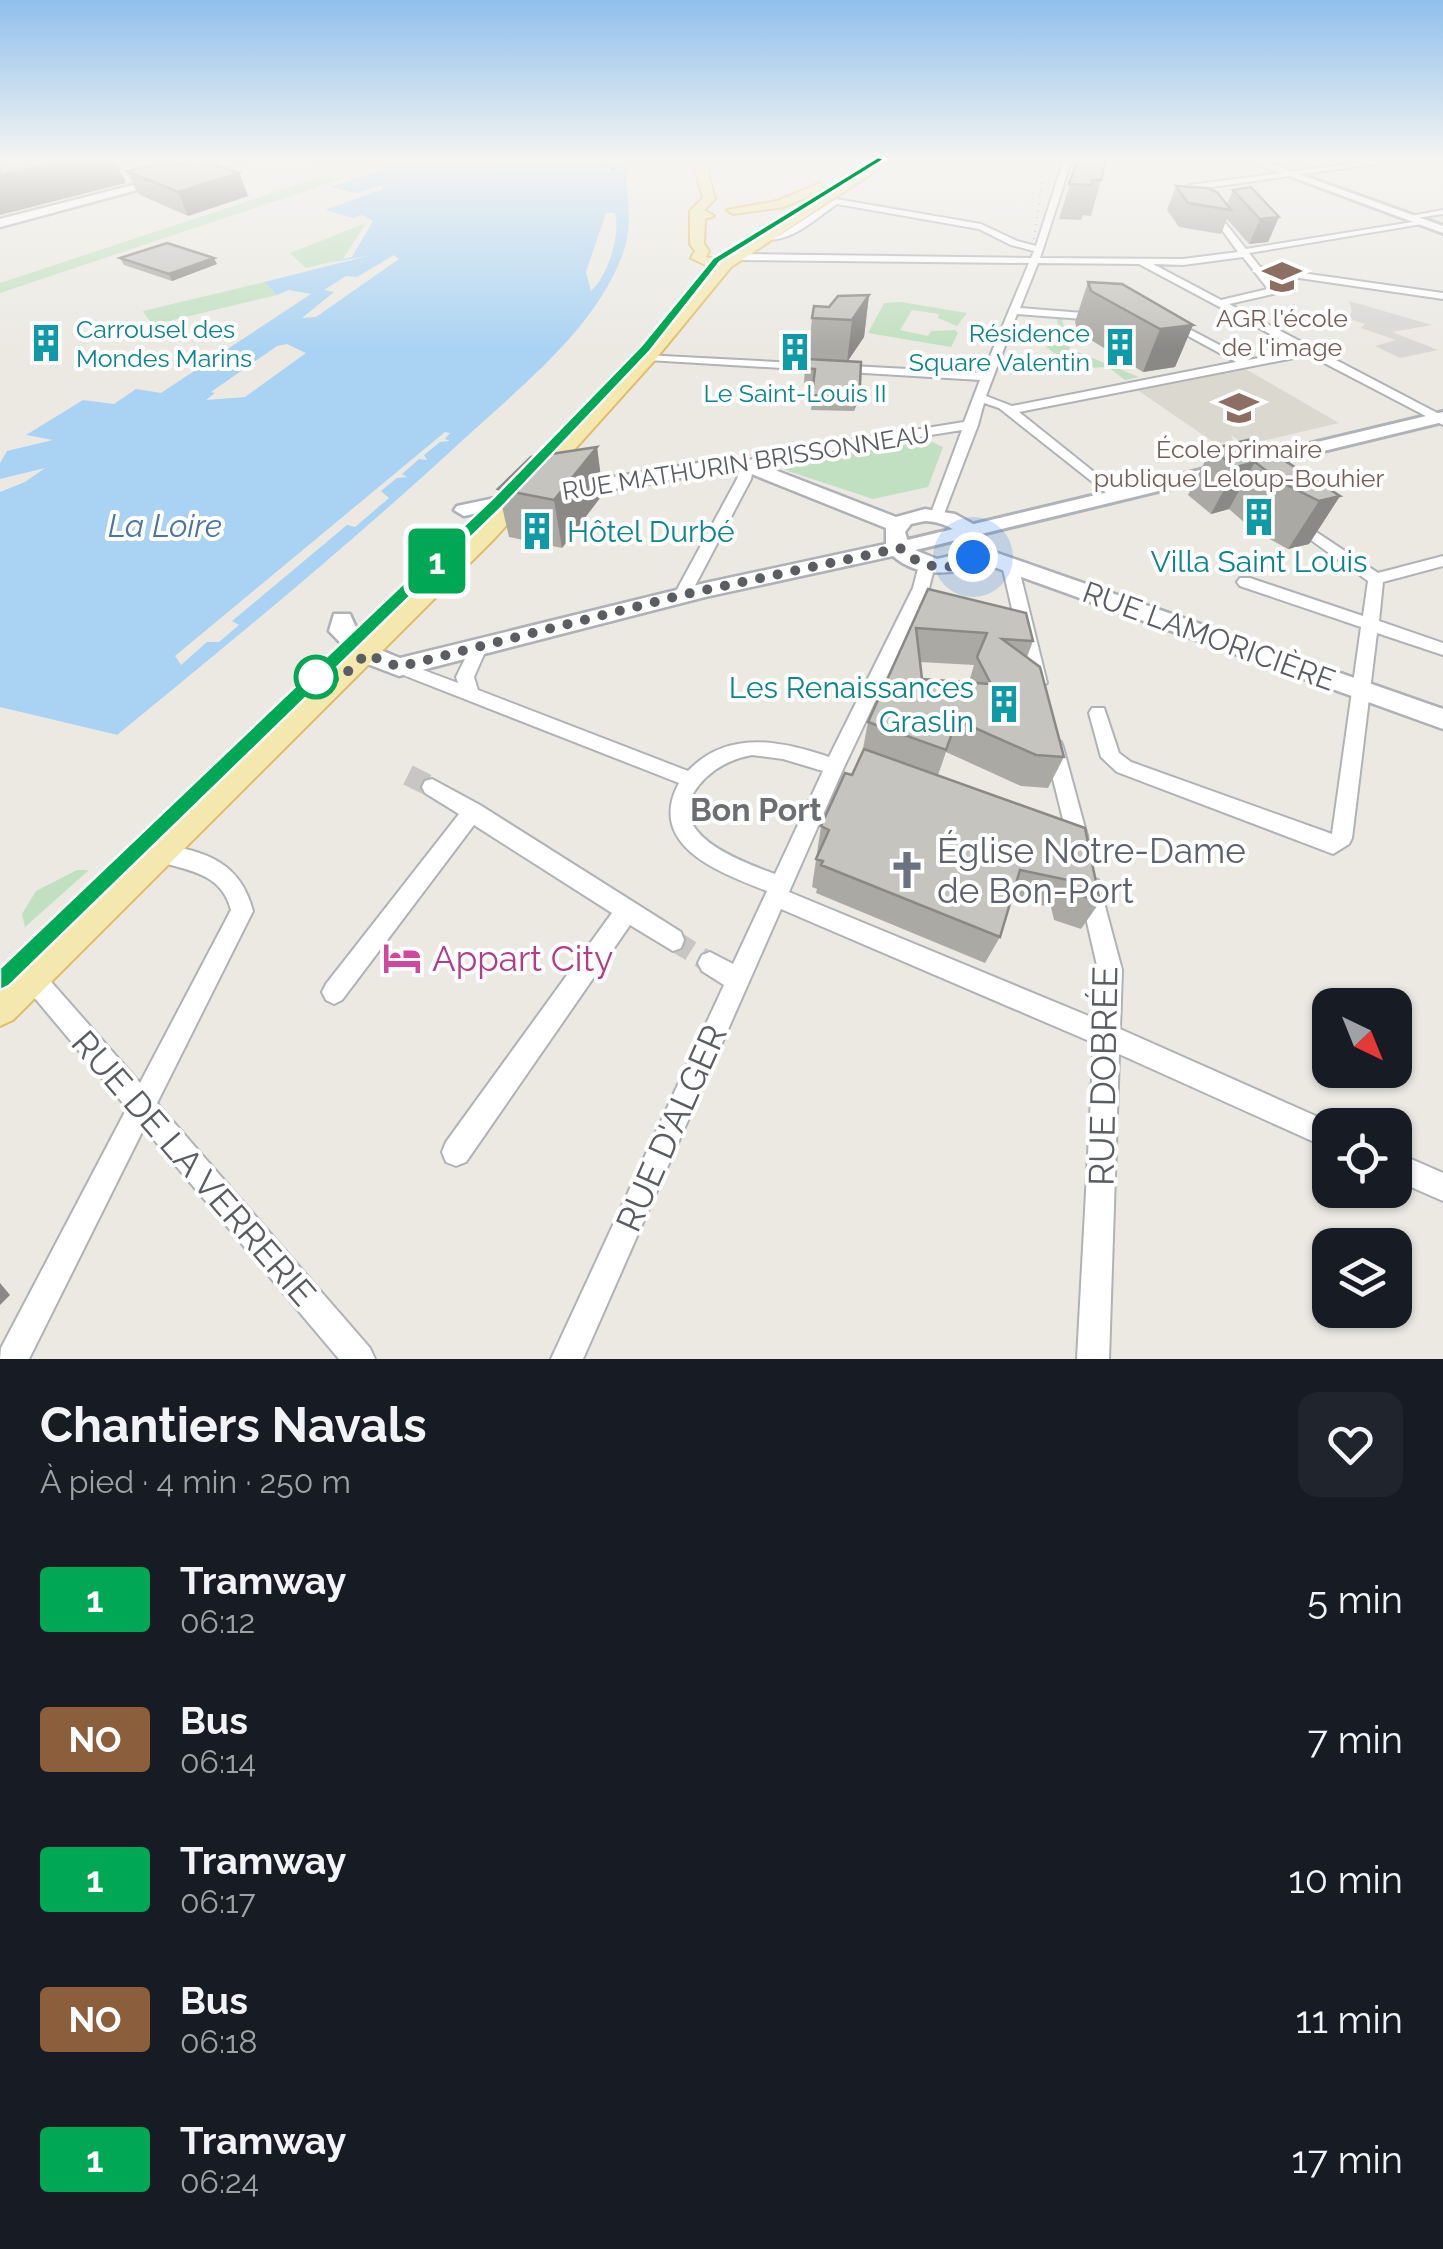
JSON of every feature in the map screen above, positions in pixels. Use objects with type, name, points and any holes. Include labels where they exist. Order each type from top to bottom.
[{"type":"main road","points":[[699,222],[697,244],[724,255]]},
{"type":"main road","points":[[715,222],[710,241],[724,255]]},
{"type":"main road","points":[[0,1007],[366,654],[520,496],[648,356],[724,255],[766,238],[790,222]]},
{"type":"main road","name":"RUE MATHURIN BRISSONNEAU","points":[[464,510],[520,496],[729,464],[747,466]]},
{"type":"main road","points":[[747,466],[899,537],[926,565],[957,566],[972,542]]},
{"type":"main road","points":[[342,620],[341,631],[346,639],[366,654],[399,667],[899,537],[914,516],[937,516]]},
{"type":"main road","name":"RUE LAMORICIÈRE","points":[[937,516],[956,521],[972,542],[1010,565],[1443,719]]},
{"type":"street","points":[[766,238],[782,237],[804,222]]},
{"type":"street","points":[[960,222],[981,226],[1035,255]]},
{"type":"street","points":[[937,516],[1046,222]]},
{"type":"street","points":[[1220,222],[1273,292],[1220,303]]},
{"type":"street","points":[[724,255],[1035,255],[1183,262],[1420,222]]},
{"type":"street","points":[[1140,262],[1441,419]]},
{"type":"street","points":[[1255,268],[1443,296]]},
{"type":"street","points":[[1014,311],[1116,319]]},
{"type":"street","points":[[1156,322],[1173,323],[1246,363]]},
{"type":"street","points":[[1010,410],[1310,351]]},
{"type":"street","points":[[648,356],[987,376]]},
{"type":"street","points":[[980,398],[1010,410],[1114,495]]},
{"type":"street","points":[[899,537],[972,542],[1114,495],[1228,475],[1441,419]]},
{"type":"street","name":"RUE MATHURIN BRISSONNEAU","points":[[747,466],[765,458],[972,425]]},
{"type":"street","points":[[682,595],[744,479],[747,466]]},
{"type":"street","points":[[1282,513],[1376,579]]},
{"type":"street","points":[[1376,579],[1443,561]]},
{"type":"street","name":"RUE D'ALGER","points":[[567,1359],[836,764],[921,588],[926,565]]},
{"type":"street","name":"RUE DOBRÉE","points":[[1010,565],[1047,719],[1069,841],[1110,970],[1093,1359]]},
{"type":"street","points":[[1098,713],[1111,757],[1124,767],[1314,842],[1333,845],[1342,838],[1358,690],[1372,625],[1376,579]]},
{"type":"street","points":[[1244,582],[1443,649]]},
{"type":"street","points":[[472,696],[465,678],[480,645]]},
{"type":"street","points":[[399,667],[689,779]]},
{"type":"street","points":[[858,767],[779,750],[751,748],[717,756],[689,779],[680,796],[682,824],[696,845],[778,891],[1312,1128]]},
{"type":"street","points":[[432,787],[674,940]]},
{"type":"street","points":[[334,992],[473,810]]},
{"type":"street","points":[[12,1359],[242,911],[240,893],[224,875],[188,857],[161,853]]},
{"type":"street","points":[[456,1152],[627,910]]},
{"type":"street","points":[[710,964],[738,981]]},
{"type":"street","name":"RUE DE LA VERRERIE","points":[[31,976],[359,1359]]},
{"type":"street","points":[[1412,1174],[1443,1188]]},
{"type":"shaded area","points":[[1349,301],[1432,325],[1392,332],[1438,350],[1400,358],[1375,346],[1396,340],[1361,328],[1365,324],[1346,318],[1352,312]]},
{"type":"shaded area","name":"École primaire publique Leloup-Bouhier","points":[[1244,368],[1339,423],[1245,445],[1231,435],[1233,440],[1216,444],[1136,389]]},
{"type":"green space","points":[[183,222],[211,222],[0,293],[0,283]]},
{"type":"green space","points":[[366,223],[343,259],[306,268],[290,253]]},
{"type":"green space","points":[[264,282],[277,295],[152,325],[143,311]]},
{"type":"green space","points":[[901,302],[967,313],[957,326],[938,318],[939,314],[912,310],[900,330],[928,336],[931,331],[955,330],[958,333],[951,347],[868,333],[884,303]]},
{"type":"green space","points":[[1057,319],[1062,319],[1070,349],[1139,377],[1125,380],[1108,367],[1087,368],[1082,362],[1044,360],[1045,355],[1056,354],[1047,348],[1049,332],[1058,328]]},
{"type":"green space","points":[[926,439],[943,447],[928,487],[873,499],[785,470],[787,462]]},
{"type":"green space","points":[[77,870],[89,870],[25,927],[22,914],[36,891]]},
{"type":"water","name":"La Loire","points":[[372,222],[603,222],[586,272],[591,291],[612,254],[616,222],[629,222],[622,256],[609,283],[554,356],[293,589],[0,831],[0,492],[45,468],[0,479],[0,463],[7,451],[53,440],[26,435],[83,400],[114,404],[136,389],[161,393],[311,294],[289,290],[277,295],[264,282],[368,256],[327,263],[352,257]]},
{"type":"pier","points":[[394,255],[399,259],[316,317],[302,318],[334,292],[324,290],[346,276],[357,277]]},
{"type":"pier","points":[[287,344],[306,353],[245,397],[206,400],[215,393],[211,392],[277,346]]},
{"type":"pier","points":[[445,432],[450,433],[445,439],[450,441],[440,442],[424,455],[427,460],[419,459],[402,474],[407,477],[397,478],[381,491],[389,498],[355,527],[347,525],[232,621],[239,625],[219,642],[207,642],[181,665],[175,656]]},
{"type":"pier","points":[[0,707],[122,736],[0,836]]},
{"type":"building","points":[[167,243],[214,258],[169,274],[120,258]]},
{"type":"building","points":[[1088,282],[1122,284],[1193,325],[1160,329],[1091,291]]},
{"type":"building","points":[[869,295],[852,320],[812,318],[814,306],[829,307],[838,296]]},
{"type":"building","points":[[807,359],[861,362],[856,396],[812,395],[815,369],[805,368]]},
{"type":"building","points":[[1251,439],[1340,496],[1319,501],[1281,482],[1255,462],[1236,467],[1211,449]]},
{"type":"building","points":[[597,447],[554,500],[498,489],[531,457]]},
{"type":"building","points":[[928,589],[1026,613],[1033,641],[1002,639],[1040,667],[1064,757],[1036,755],[957,720],[946,750],[868,722]],"holes":[[[916,628],[987,633],[977,657],[991,684],[922,679]]]},
{"type":"building","points":[[864,749],[1085,828],[1100,902],[1072,892],[1068,880],[1020,870],[1000,937],[821,865],[823,861],[816,859],[829,830],[821,826],[845,773],[852,775]]},
{"type":"tunnel","points":[[408,775],[432,787]]},
{"type":"tunnel","points":[[673,940],[710,963]]},
{"type":"tram line","name":"1","points":[[0,977],[498,502],[646,348],[716,260],[774,222]]},
{"type":"tram line","points":[[0,977],[499,502],[645,348],[720,257],[777,222]]},
{"type":"railway","points":[[1034,239],[1036,222]]},
{"type":"place","name":"AGR l'école de l'image","points":[[1282,277]]},
{"type":"place","name":"Carrousel des Mondes Marins","points":[[46,343]]},
{"type":"place","name":"Résidence Square Valentin","points":[[1120,347]]},
{"type":"place","name":"Le Saint-Louis II","points":[[795,352]]},
{"type":"place","name":"École primaire publique Leloup-Bouhier","points":[[1239,408]]},
{"type":"place","name":"Villa Saint Louis","points":[[1259,517]]},
{"type":"place","name":"Hôtel Durbé","points":[[537,531]]},
{"type":"place","name":"Les Renaissances Graslin","points":[[1004,704]]},
{"type":"place","name":"Église Notre-Dame de Bon-Port","points":[[907,870]]},
{"type":"place","name":"Appart City","points":[[402,958]]},
{"type":"district","name":"Bon Port","points":[[756,809]]},
{"type":"route","points":[[316,677],[339,680],[366,654],[399,667],[682,595],[900,548],[914,560],[932,566],[957,566],[973,557]]}]
